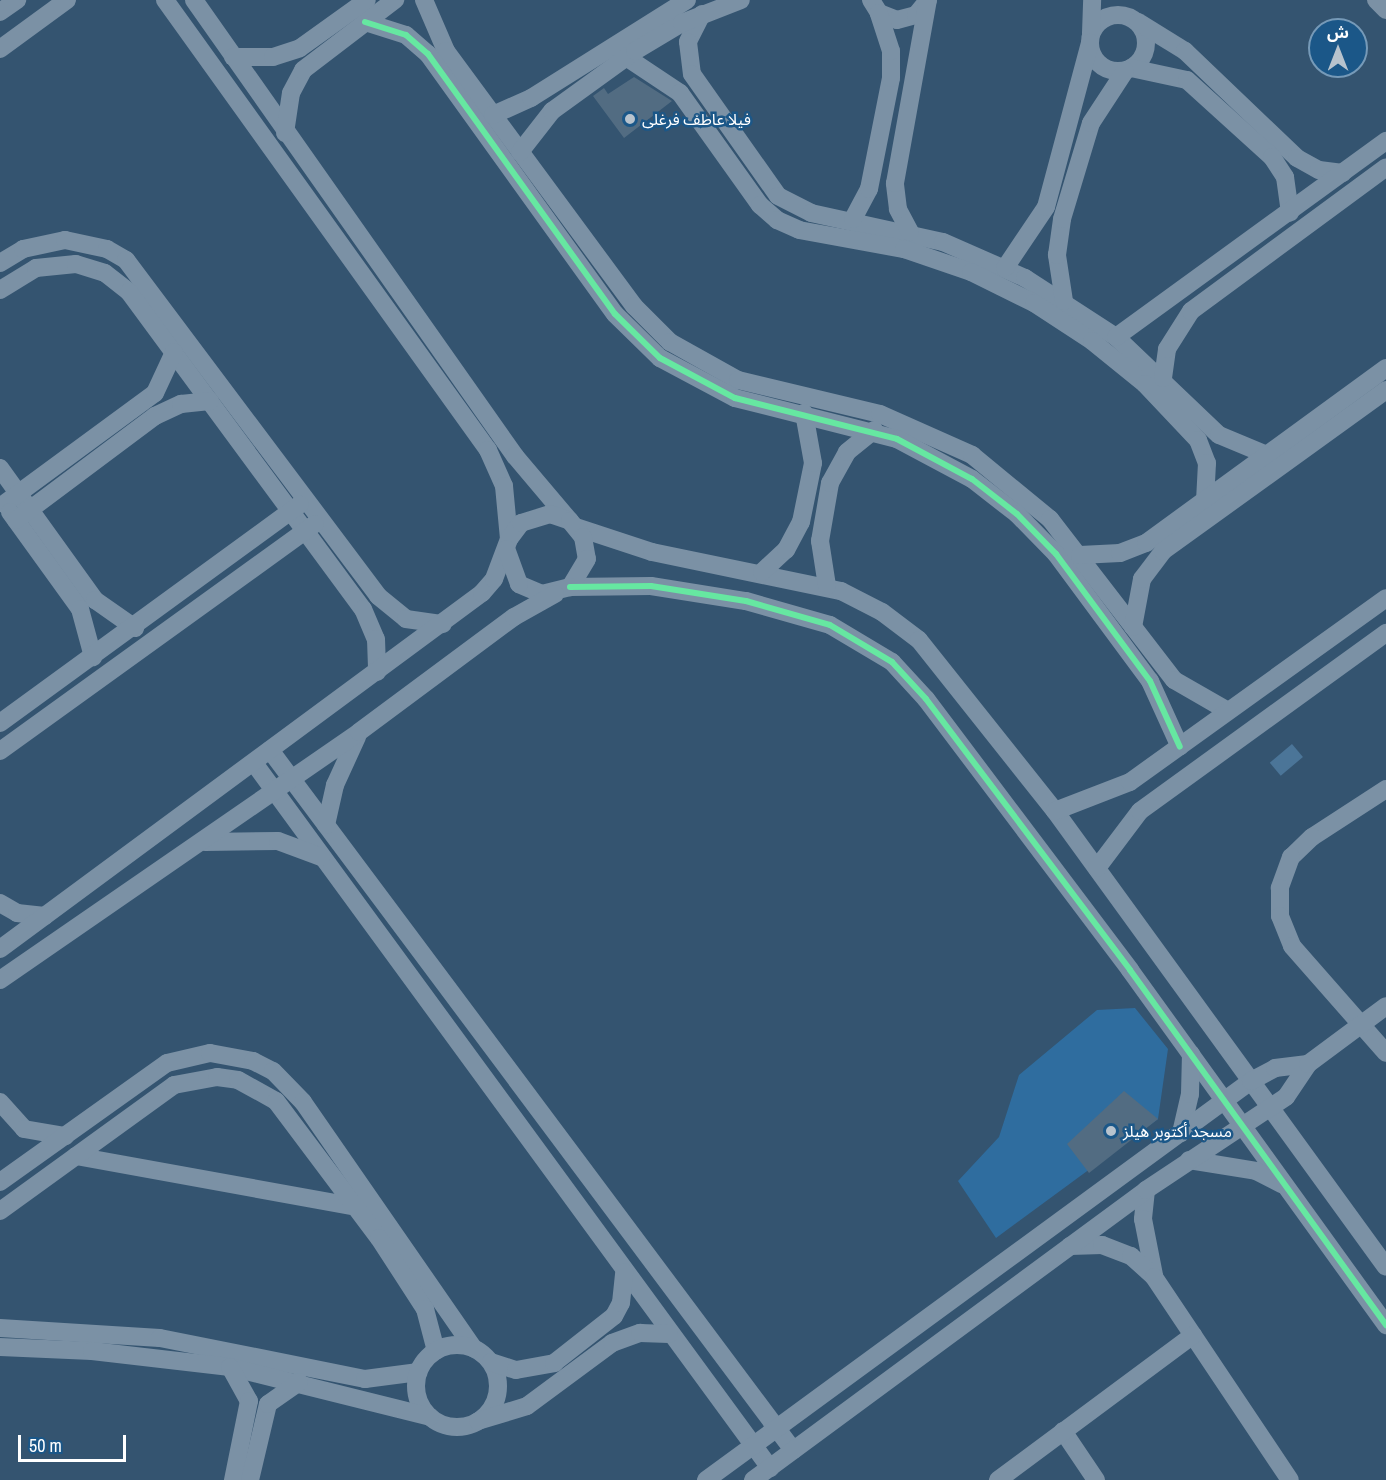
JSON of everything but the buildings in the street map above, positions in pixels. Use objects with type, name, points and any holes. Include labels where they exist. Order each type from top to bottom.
[{"type":"street","points":[[0,12],[17,0]]},
{"type":"street","points":[[0,49],[68,0]]},
{"type":"street","points":[[165,0],[488,450],[504,486],[507,544],[519,584],[562,590],[651,585],[755,603],[830,625],[892,662],[926,699],[1191,1054],[1386,1325]]},
{"type":"street","points":[[0,980],[359,732],[514,617],[562,590],[587,559],[573,524],[515,456],[285,133],[194,0]]},
{"type":"street","points":[[232,57],[287,53],[367,0]]},
{"type":"street","points":[[285,133],[291,93],[303,70],[395,0]]},
{"type":"street","points":[[424,0],[438,38],[493,115],[634,306],[670,342],[738,380],[880,414],[943,439],[1026,495],[1080,555],[1174,680],[1228,711]]},
{"type":"street","points":[[493,115],[531,98],[687,0]]},
{"type":"street","points":[[520,152],[552,111],[626,57],[702,14],[741,0]]},
{"type":"street","points":[[873,6],[907,19],[928,0]]},
{"type":"street","points":[[910,232],[898,209],[895,183],[928,0]]},
{"type":"street","points":[[1005,268],[1046,207],[1090,38],[1092,0]]},
{"type":"street","points":[[1064,301],[1057,255],[1062,219],[1090,123],[1147,45],[1127,0]]},
{"type":"street","points":[[1376,0],[1386,10]]},
{"type":"street","points":[[853,219],[868,189],[891,78],[891,51],[873,6]]},
{"type":"street","points":[[702,14],[688,42],[692,74],[770,187],[799,208],[910,232],[1005,268],[1064,301],[1116,337],[1163,378],[1219,435],[1267,456]]},
{"type":"street","points":[[1090,38],[1108,16],[1137,22],[1185,51],[1297,158],[1319,170],[1343,173]]},
{"type":"street","points":[[365,22],[406,35],[428,54],[615,314],[644,345],[715,390],[874,430],[964,474],[1037,533],[1158,693],[1180,747]]},
{"type":"street","points":[[1090,38],[1098,63],[1187,80],[1272,156],[1285,177],[1290,213]]},
{"type":"street","points":[[626,57],[680,93],[760,205],[777,220],[799,230],[904,249],[970,272],[1034,303],[1092,341],[1144,384],[1198,440],[1207,463],[1205,501]]},
{"type":"street","points":[[1116,337],[1290,213],[1386,141]]},
{"type":"street","points":[[1163,378],[1170,342],[1191,311],[1386,167]]},
{"type":"street","points":[[0,263],[23,249],[65,240],[116,253],[142,275],[321,520],[390,610],[424,624],[443,624]]},
{"type":"street","points":[[105,273],[116,253]]},
{"type":"street","points":[[0,290],[36,268],[56,263],[105,273],[129,292],[372,623],[377,672]]},
{"type":"street","points":[[8,499],[155,393],[174,352]]},
{"type":"street","points":[[1080,555],[1134,549],[1205,501],[1386,368]]},
{"type":"street","points":[[1133,627],[1142,579],[1163,551],[1386,390]]},
{"type":"street","points":[[23,515],[155,416],[182,404],[210,401]]},
{"type":"street","points":[[762,572],[786,550],[801,522],[813,463],[804,414]]},
{"type":"street","points":[[827,586],[820,541],[830,483],[847,452],[874,430]]},
{"type":"street","points":[[0,468],[8,499],[95,600],[135,627]]},
{"type":"street","points":[[0,723],[307,500]]},
{"type":"street","points":[[0,949],[443,624],[482,593],[507,544],[530,517],[550,514],[652,552],[827,586],[882,612],[919,640],[1055,811],[1386,1267]]},
{"type":"street","points":[[23,515],[80,609],[93,657]]},
{"type":"street","points":[[1,748],[321,520]]},
{"type":"street","points":[[1055,811],[1113,792],[1180,747],[1386,598]]},
{"type":"street","points":[[1097,868],[1140,811],[1386,633]]},
{"type":"street","points":[[326,825],[341,767],[359,732]]},
{"type":"street","points":[[270,750],[793,1450]]},
{"type":"street","points":[[254,763],[669,1334],[770,1468]]},
{"type":"street","points":[[1386,789],[1312,837],[1290,857],[1280,888],[1280,916],[1292,946],[1357,1025],[1386,1053]]},
{"type":"street","points":[[200,843],[278,841],[325,859]]},
{"type":"street","points":[[0,903],[17,913],[45,916]]},
{"type":"street","points":[[753,1480],[1146,1190],[1271,1107],[1291,1092],[1308,1064],[1357,1025],[1386,1006]]},
{"type":"street","points":[[0,1182],[167,1063],[210,1053],[253,1061],[281,1078],[303,1102],[474,1348],[491,1362],[516,1370],[554,1363],[614,1316],[621,1303],[624,1272]]},
{"type":"street","points":[[1181,1133],[1190,1094],[1191,1054]]},
{"type":"street","points":[[706,1480],[1251,1081],[1275,1068],[1308,1064]]},
{"type":"street","points":[[0,1211],[174,1085],[195,1079],[238,1080],[276,1101],[356,1207],[425,1309],[436,1351]]},
{"type":"street","points":[[0,1102],[24,1129],[65,1136]]},
{"type":"street","points":[[76,1156],[356,1207]]},
{"type":"street","points":[[1189,1160],[1256,1171],[1285,1186]]},
{"type":"street","points":[[1146,1190],[1146,1249],[1154,1277],[1290,1480]]},
{"type":"street","points":[[1070,1246],[1102,1245],[1121,1252],[1154,1277]]},
{"type":"street","points":[[0,1328],[160,1338],[365,1379],[419,1372]]},
{"type":"street","points":[[0,1347],[92,1351],[230,1367],[299,1382],[430,1417],[448,1426],[478,1421],[527,1406],[612,1343],[640,1333],[669,1334]]},
{"type":"street","points":[[998,1480],[1192,1335]]},
{"type":"street","points":[[430,1417],[416,1391],[419,1372],[436,1351],[455,1345],[474,1348]]},
{"type":"street","points":[[478,1421],[498,1394],[491,1362]]},
{"type":"street","points":[[230,1367],[245,1388],[249,1407],[233,1480]]},
{"type":"street","points":[[250,1480],[268,1404],[299,1382]]},
{"type":"street","points":[[1063,1431],[1096,1480]]},
{"type":"shaded area","points":[[1292,744],[1303,757],[1281,776],[1270,763]]},
{"type":"shaded area","points":[[1135,1008],[1168,1049],[1158,1119],[996,1238],[958,1181],[999,1137],[1019,1075],[1097,1010]]},
{"type":"cycle path","points":[[365,22],[406,35],[428,54],[615,314],[660,358],[735,398],[897,439],[972,479],[1017,514],[1056,554],[1150,681],[1180,747]]},
{"type":"cycle path","points":[[570,587],[651,586],[746,601],[830,625],[892,662],[926,699],[1130,970],[1386,1325]]},
{"type":"place","name":"فيلا عاطف فرغلى","points":[[630,119]]},
{"type":"place","name":"مسجد أكتوبر هيلز","points":[[1111,1131]]}]
